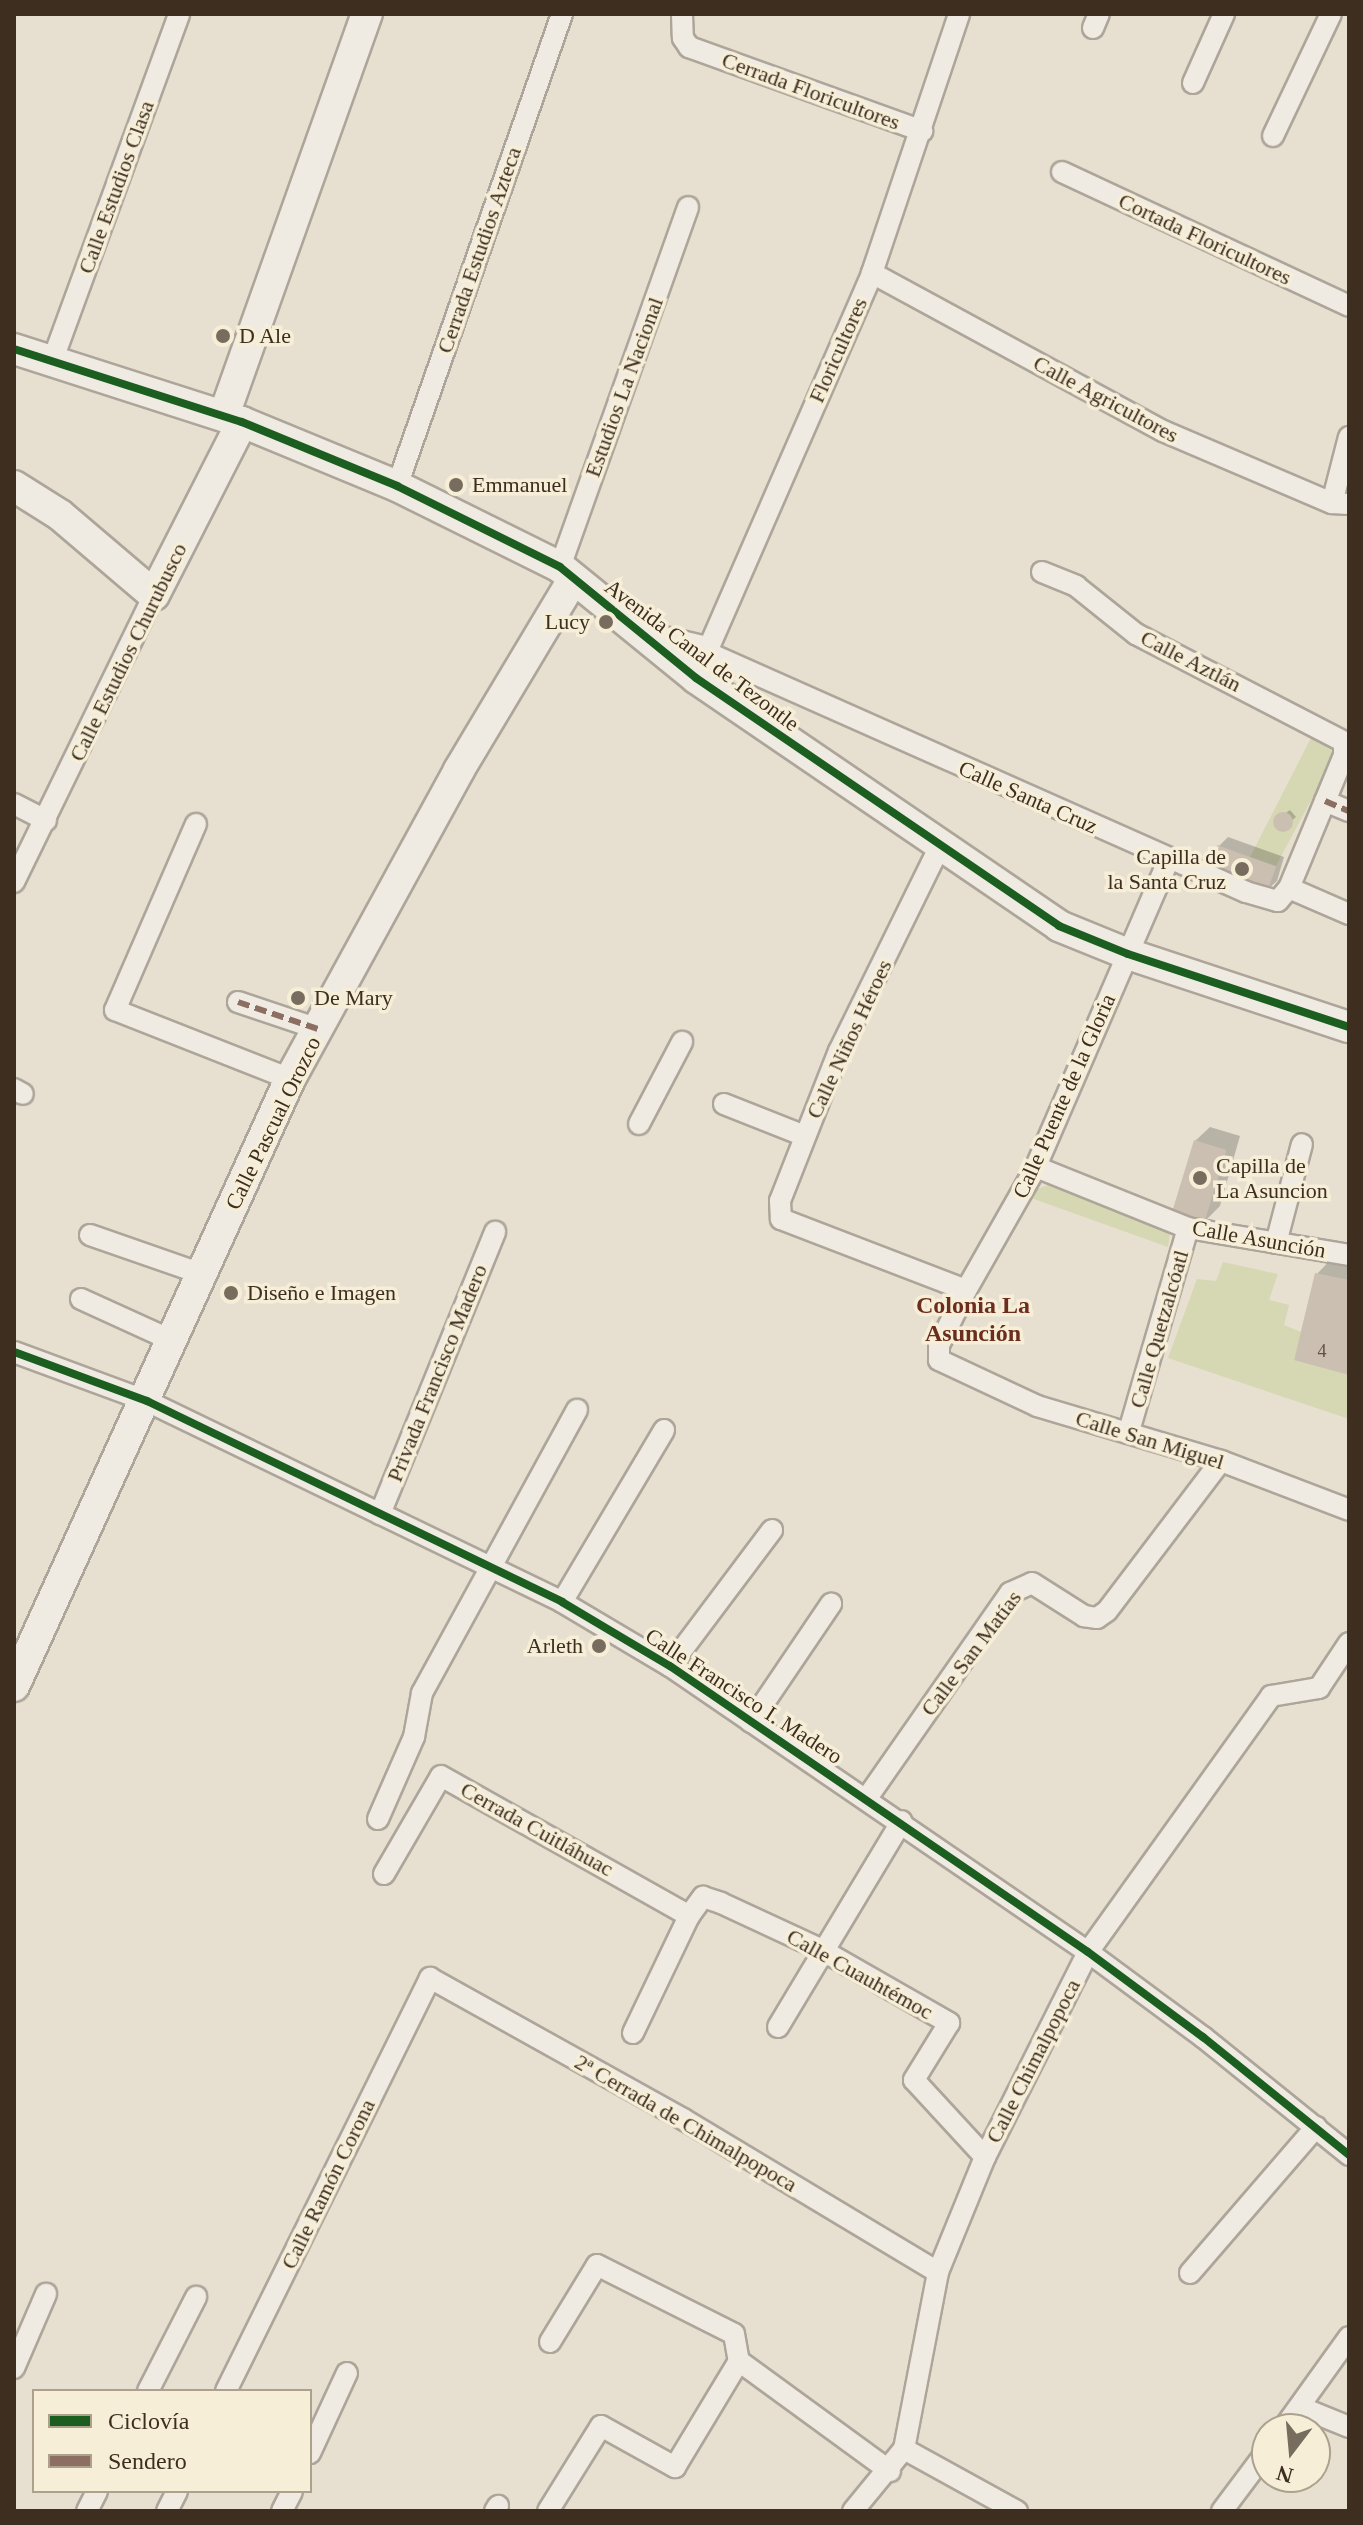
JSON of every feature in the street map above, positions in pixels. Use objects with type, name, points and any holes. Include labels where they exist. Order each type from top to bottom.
[{"type":"street","name":"Calle Estudios Clasa","points":[[53,359],[179,14]]},
{"type":"street","name":"Calle Estudios Churubusco","points":[[14,882],[154,595],[233,418],[367,14]]},
{"type":"street","name":"Cerrada Estudios Azteca","points":[[397,486],[562,14]]},
{"type":"street","name":"Cerrada Floricultores","points":[[682,14],[683,38],[700,51],[922,131]]},
{"type":"street","name":"Floricultores","points":[[701,665],[872,273],[959,14]]},
{"type":"street","points":[[1193,83],[1224,14]]},
{"type":"street","points":[[1273,136],[1331,14]]},
{"type":"street","name":"Cortada Floricultores","points":[[1062,172],[1349,306]]},
{"type":"street","name":"Estudios La Nacional","points":[[566,574],[688,207]]},
{"type":"street","name":"Calle Agricultores","points":[[872,273],[1163,431],[1341,504]]},
{"type":"street","name":"Avenida Canal de Tezontle","points":[[14,349],[233,418],[397,486],[566,574],[654,640],[701,665],[939,848],[1059,926],[1128,954],[1349,1027]]},
{"type":"street","points":[[1341,504],[1349,437]]},
{"type":"street","points":[[14,486],[60,515],[154,595]]},
{"type":"street","name":"Calle Aztlán","points":[[1042,572],[1076,586],[1136,634],[1347,742]]},
{"type":"street","name":"Calle Pascual Orozco","points":[[14,1686],[147,1401],[290,1079],[566,574]]},
{"type":"street","name":"Calle Santa Cruz","points":[[701,665],[1278,901],[1289,888]]},
{"type":"street","points":[[1347,742],[1289,888],[1349,914]]},
{"type":"street","points":[[1325,801],[1349,811]]},
{"type":"street","points":[[14,804],[46,820]]},
{"type":"street","points":[[196,824],[115,1010],[290,1079]]},
{"type":"street","name":"Calle Niños Héroes","points":[[939,848],[839,1051],[780,1201],[781,1219],[795,1227],[966,1290]]},
{"type":"street","name":"Calle Puente de la Gloria","points":[[951,1368],[939,1360],[939,1345],[966,1290],[1036,1167],[1169,859]]},
{"type":"street","points":[[238,1002],[318,1029]]},
{"type":"street","points":[[639,1124],[682,1042]]},
{"type":"street","points":[[724,1104],[805,1136]]},
{"type":"street","points":[[1276,1243],[1302,1144]]},
{"type":"street","name":"Calle Asunción","points":[[1036,1167],[1188,1228],[1349,1255]]},
{"type":"street","name":"Calle Quetzalcóatl","points":[[1129,1431],[1188,1228]]},
{"type":"street","name":"Privada Francisco Madero","points":[[380,1514],[495,1232]]},
{"type":"street","points":[[90,1235],[202,1274]]},
{"type":"street","points":[[81,1299],[173,1341]]},
{"type":"street","name":"Calle Francisco I. Madero","points":[[14,1352],[147,1401],[562,1602],[670,1666],[902,1821],[1088,1952],[1349,2155]]},
{"type":"street","name":"Calle San Miguel","points":[[951,1368],[1037,1406],[1221,1461],[1349,1510]]},
{"type":"street","points":[[378,1819],[414,1737],[422,1693],[577,1410]]},
{"type":"street","points":[[562,1602],[664,1430]]},
{"type":"street","name":"Calle San Matías","points":[[867,1798],[1010,1593],[1032,1583],[1084,1616],[1097,1618],[1107,1611],[1221,1461]]},
{"type":"street","points":[[670,1666],[772,1530]]},
{"type":"street","points":[[751,1722],[831,1604]]},
{"type":"street","name":"Calle Chimalpopoca","points":[[853,2511],[890,2471],[904,2449],[938,2272],[985,2157],[1088,1952],[1271,1696],[1319,1688],[1349,1643]]},
{"type":"street","name":"Cerrada Cuitláhuac","points":[[384,1874],[441,1776],[689,1916]]},
{"type":"street","points":[[778,2027],[820,1949],[902,1821]]},
{"type":"street","name":"Calle Cuauhtémoc","points":[[689,1916],[703,1897],[820,1949],[949,2023],[914,2080],[985,2157]]},
{"type":"street","points":[[633,2033],[689,1916]]},
{"type":"street","name":"2ª Cerrada de Chimalpopoca","points":[[430,1978],[683,2119],[938,2272]]},
{"type":"street","name":"Calle Ramón Corona","points":[[227,2389],[430,1978]]},
{"type":"street","points":[[1190,2273],[1316,2127]]},
{"type":"street","points":[[548,2511],[601,2426],[675,2467],[739,2361],[734,2334],[597,2265],[550,2342]]},
{"type":"street","points":[[14,2368],[46,2294]]},
{"type":"street","points":[[149,2389],[196,2297]]},
{"type":"street","points":[[1295,2413],[1349,2337]]},
{"type":"street","points":[[739,2361],[890,2471]]},
{"type":"street","points":[[312,2449],[347,2373]]},
{"type":"street","points":[[1300,2407],[1349,2427]]},
{"type":"street","points":[[904,2449],[1017,2511]]},
{"type":"street","points":[[1222,2511],[1251,2472]]},
{"type":"street","points":[[87,2511],[96,2493]]},
{"type":"street","points":[[167,2511],[176,2493]]},
{"type":"street","points":[[282,2511],[291,2493]]},
{"type":"green space","points":[[1314,732],[1331,742],[1332,761],[1276,866],[1250,857]]},
{"type":"green space","points":[[1054,1183],[1163,1224],[1170,1232],[1168,1247],[1031,1198],[1037,1189]]},
{"type":"green space","points":[[1223,1262],[1278,1274],[1269,1300],[1289,1305],[1284,1325],[1301,1332],[1294,1359],[1349,1375],[1349,1419],[1168,1358],[1197,1279],[1216,1281]]},
{"type":"building","points":[[1283,812],[1290,815],[1293,822],[1290,829],[1283,832],[1276,829],[1273,822],[1276,815]]},
{"type":"building","name":"Capilla de la Santa Cruz","points":[[1217,845],[1276,867],[1267,893],[1207,871]]},
{"type":"building","name":"Capilla de La Asuncion","points":[[1194,1140],[1227,1150],[1204,1224],[1171,1214]]},
{"type":"building","points":[[1315,1273],[1349,1280],[1349,1375],[1294,1360]]},
{"type":"marked path","points":[[1325,801],[1349,811]]},
{"type":"marked path","points":[[238,1002],[318,1029]]},
{"type":"cycle path","points":[[14,349],[242,422],[397,486],[560,567],[696,678],[1059,926],[1128,954],[1349,1027]]},
{"type":"cycle path","points":[[14,1352],[147,1401],[562,1602],[670,1666],[1088,1952],[1203,2037],[1349,2155]]},
{"type":"place","name":"D Ale","points":[[223,336]]},
{"type":"place","name":"Emmanuel","points":[[456,485]]},
{"type":"place","name":"Lucy","points":[[606,622]]},
{"type":"place","name":"Capilla de la Santa Cruz","points":[[1242,869]]},
{"type":"place","name":"De Mary","points":[[298,998]]},
{"type":"place","name":"Capilla de La Asuncion","points":[[1200,1178]]},
{"type":"place","name":"Diseño e Imagen","points":[[231,1293]]},
{"type":"place","name":"Arleth","points":[[599,1646]]},
{"type":"district","name":"Colonia La Asunción","points":[[973,1320]]}]
